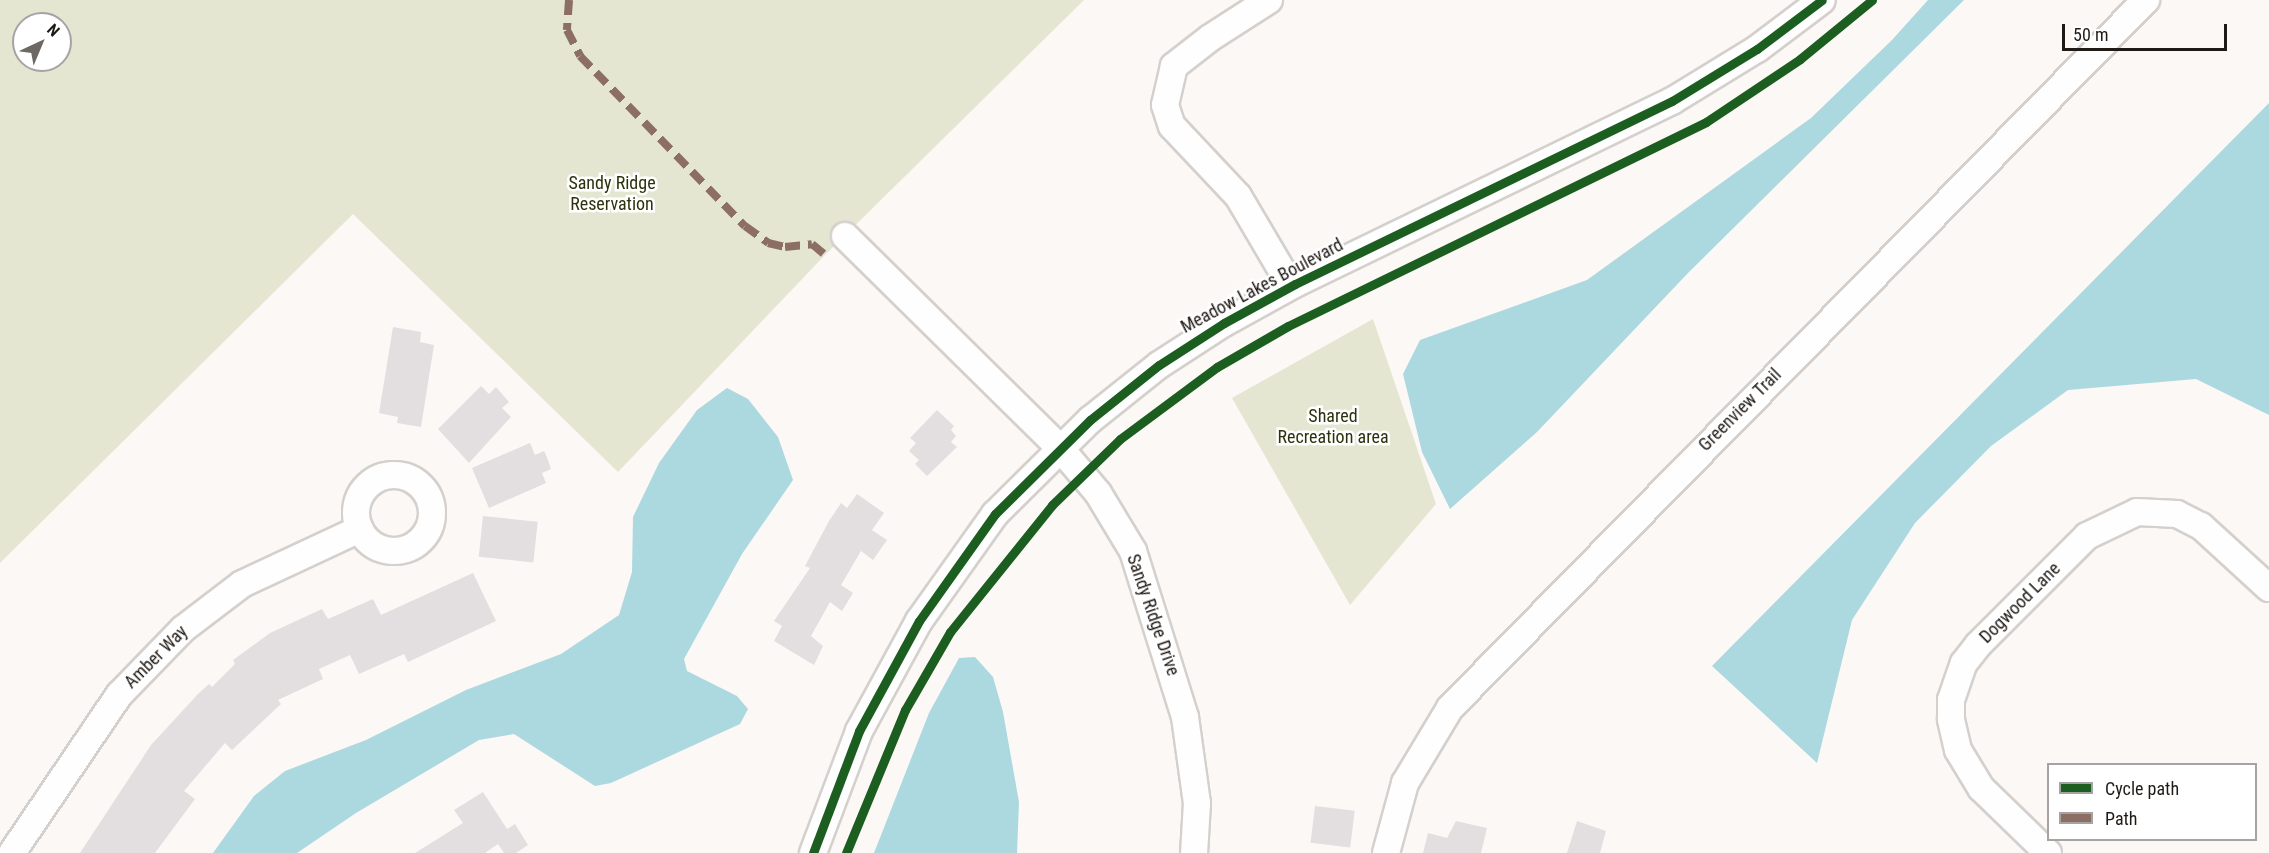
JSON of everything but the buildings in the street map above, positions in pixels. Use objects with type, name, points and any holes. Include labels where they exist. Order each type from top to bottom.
[{"type":"street","points":[[1269,0],[1210,38],[1174,66],[1167,84],[1165,105],[1173,126],[1238,196],[1291,286]]},
{"type":"street","name":"Meadow Lakes Boulevard","points":[[813,853],[859,731],[900,651],[983,530],[1060,448],[1090,420],[1191,341],[1291,286],[1672,101],[1765,44],[1822,0]]},
{"type":"street","name":"Greenview Trail","points":[[1386,853],[1396,806],[1413,765],[1464,692],[2146,0]]},
{"type":"street","name":"Sandy Ridge Drive","points":[[845,236],[1060,448],[1111,513],[1133,551],[1150,595],[1190,738],[1197,803],[1194,853]]},
{"type":"street","name":"Dogwood Lane","points":[[2048,853],[1981,788],[1964,764],[1953,735],[1951,700],[1955,683],[1978,645],[2087,536],[2137,512],[2177,514],[2200,526],[2269,588]]},
{"type":"street","name":"Amber Way","points":[[12,853],[119,695],[183,629],[242,584],[360,529]]},
{"type":"green space","name":"Sandy Ridge Reservation","points":[[0,0],[1084,0],[825,255],[618,472],[353,214],[0,563]]},
{"type":"green space","name":"Shared Recreation area","points":[[1373,319],[1436,504],[1350,605],[1232,398]]},
{"type":"water","points":[[1928,0],[1964,0],[1688,273],[1537,432],[1450,509],[1422,452],[1403,374],[1420,340],[1587,280],[1811,118],[1892,40]]},
{"type":"water","points":[[2269,103],[2269,415],[2196,379],[2068,390],[1991,446],[1915,523],[1852,620],[1817,763],[1712,666]]},
{"type":"water","points":[[727,388],[748,399],[778,437],[793,480],[742,554],[684,659],[687,671],[737,696],[748,709],[740,724],[611,783],[595,786],[514,734],[479,740],[356,813],[297,853],[213,853],[254,796],[285,771],[366,740],[466,690],[561,654],[619,615],[632,572],[633,517],[659,463],[697,410]]},
{"type":"water","points":[[975,657],[993,677],[1003,712],[1019,802],[1017,853],[874,853],[929,713],[959,658]]},
{"type":"marked path","points":[[569,0],[567,30],[580,56],[745,226],[768,243],[785,247],[812,244],[825,255]]},
{"type":"cycle path","points":[[813,853],[859,731],[919,621],[995,514],[1090,420],[1159,365],[1224,323],[1295,284],[1672,101],[1757,49],[1822,0]]},
{"type":"cycle path","points":[[846,853],[905,710],[950,632],[1052,505],[1120,439],[1217,367],[1288,326],[1706,122],[1800,59],[1872,0]]}]
